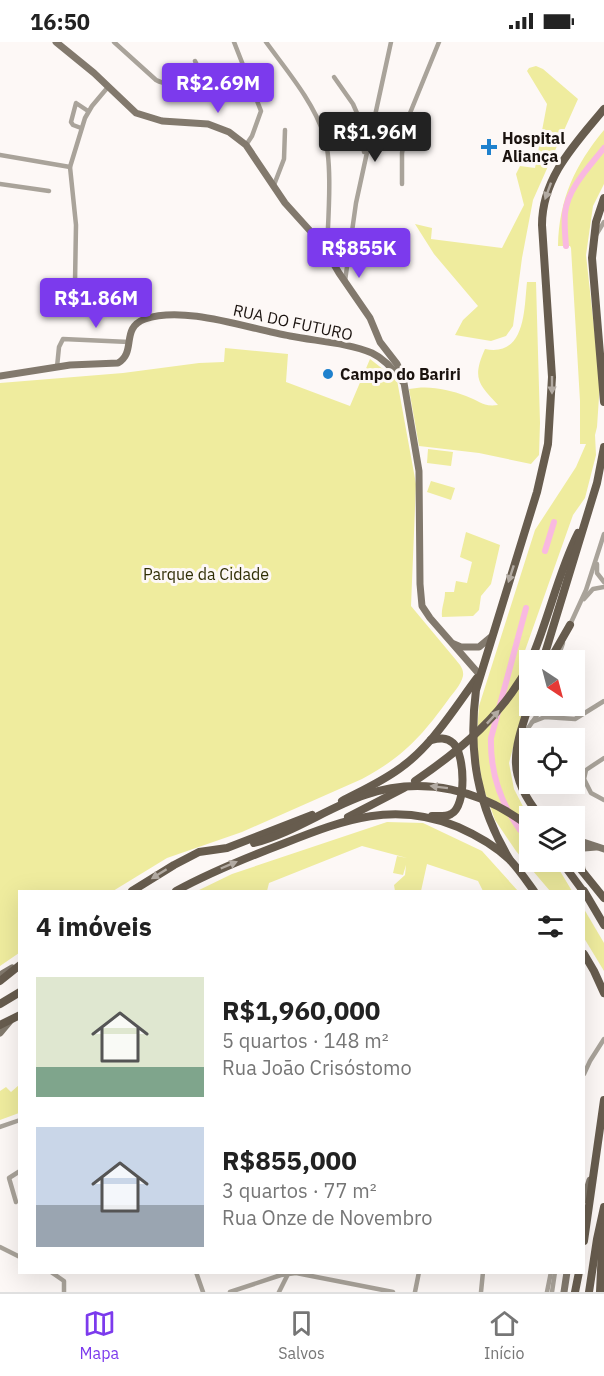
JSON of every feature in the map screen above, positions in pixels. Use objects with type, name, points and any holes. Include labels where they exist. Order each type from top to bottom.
[{"type":"main road","points":[[533,890],[510,860],[487,812],[474,762],[473,721],[479,674],[541,479],[550,430],[552,377],[542,207],[549,185],[561,163],[604,109]]},
{"type":"main road","points":[[604,198],[596,222],[593,243],[604,402]]},
{"type":"main road","points":[[546,650],[588,515],[604,447]]},
{"type":"main road","points":[[535,650],[554,599],[567,555],[588,515]]},
{"type":"main road","points":[[556,650],[570,625]]},
{"type":"main road","points":[[227,848],[306,818],[401,768],[431,740],[479,674]]},
{"type":"main road","points":[[178,890],[232,864],[327,826],[416,781],[454,753],[494,717],[519,682]]},
{"type":"main road","points":[[526,716],[517,745],[516,767],[520,787],[533,806]]},
{"type":"main road","points":[[425,817],[451,814],[462,798],[460,757],[456,746],[445,739],[431,740]]},
{"type":"main road","points":[[134,890],[199,852],[254,843],[364,795],[403,786],[440,787],[479,797],[519,819]]},
{"type":"main road","points":[[327,826],[356,818],[389,813],[425,817],[465,830],[491,844],[510,860]]},
{"type":"main road","points":[[569,872],[582,890]]},
{"type":"main road","points":[[583,872],[604,898]]},
{"type":"main road","points":[[585,894],[604,926]]},
{"type":"main road","points":[[585,956],[604,993]]},
{"type":"main road","points":[[0,981],[18,967]]},
{"type":"main road","points":[[0,1004],[18,993]]},
{"type":"main road","points":[[0,1024],[18,1016]]},
{"type":"main road","points":[[585,1233],[604,1100]]},
{"type":"main road","points":[[589,1292],[604,1207]]},
{"type":"main road","points":[[600,1292],[604,1229],[602,1220]]},
{"type":"main road","points":[[575,1292],[579,1274]]},
{"type":"street","points":[[56,42],[128,107],[144,117],[162,121],[214,125],[229,132],[246,145],[285,202],[327,253],[370,318],[377,337],[400,370],[405,385],[419,471],[422,606],[479,674]]},
{"type":"street","points":[[114,42],[162,84],[191,77],[198,67],[195,61]]},
{"type":"street","points":[[234,42],[261,111],[252,136],[246,145]]},
{"type":"street","points":[[266,42],[301,91],[324,135],[328,167],[327,253]]},
{"type":"street","points":[[345,281],[365,155],[391,42]]},
{"type":"street","points":[[402,184],[402,153],[408,118],[439,42]]},
{"type":"street","points":[[334,77],[353,104],[360,120],[365,155]]},
{"type":"street","points":[[75,283],[77,238],[70,167],[88,111],[108,87]]},
{"type":"street","points":[[81,128],[71,122],[76,103],[88,111]]},
{"type":"street","points":[[274,185],[284,159],[285,130]]},
{"type":"street","points":[[0,155],[70,167]]},
{"type":"street","points":[[0,184],[49,191]]},
{"type":"street","points":[[593,243],[604,222]]},
{"type":"street","name":"RUA DO FUTURO","points":[[129,342],[131,329],[145,319],[183,315],[230,322],[372,353],[391,367],[405,385]]},
{"type":"street","points":[[0,376],[57,367],[118,363],[126,356],[129,342],[63,339],[58,347],[57,367]]},
{"type":"street","points":[[600,340],[604,355]]},
{"type":"street","points":[[382,359],[388,352]]},
{"type":"street","points":[[561,650],[604,534]]},
{"type":"street","points":[[597,555],[597,573],[604,582]]},
{"type":"street","points":[[579,606],[590,591],[597,587],[604,587]]},
{"type":"street","points":[[452,643],[461,647],[474,648],[482,646],[491,637]]},
{"type":"street","points":[[585,713],[604,701]]},
{"type":"street","points":[[517,745],[536,716]]},
{"type":"street","points":[[531,722],[538,718],[554,716],[575,719],[580,716]]},
{"type":"street","points":[[604,758],[586,770],[584,779],[591,793],[604,800]]},
{"type":"street","points":[[585,843],[600,848]]},
{"type":"street","points":[[0,975],[18,966]]},
{"type":"street","points":[[0,1033],[6,1025],[18,1016]]},
{"type":"street","points":[[585,1072],[604,1039]]},
{"type":"street","points":[[0,1126],[18,1121]]},
{"type":"street","points":[[586,1183],[594,1160]]},
{"type":"street","points":[[16,1202],[9,1178],[18,1172]]},
{"type":"street","points":[[0,1247],[18,1256]]},
{"type":"street","points":[[54,1274],[64,1281],[64,1292]]},
{"type":"street","points":[[197,1274],[203,1292]]},
{"type":"street","points":[[230,1292],[288,1274]]},
{"type":"street","points":[[279,1292],[288,1274]]},
{"type":"street","points":[[301,1274],[393,1292]]},
{"type":"street","points":[[415,1292],[419,1274]]},
{"type":"street","points":[[481,1292],[483,1274]]},
{"type":"street","points":[[547,1292],[552,1274]]},
{"type":"street","points":[[552,1292],[553,1274]]},
{"type":"street","points":[[564,1292],[567,1274]]},
{"type":"street","points":[[342,1292],[344,1283]]},
{"type":"green space","points":[[536,66],[543,69],[578,99],[533,200],[513,326],[506,336],[491,341],[455,335],[463,320],[478,306],[434,254],[415,224],[432,228],[431,239],[502,248],[524,205],[516,174],[520,166],[535,168],[547,104],[527,71]]},
{"type":"green space","points":[[604,130],[604,184],[593,206],[586,255],[600,382],[595,435],[596,455],[585,498],[573,515],[525,650],[519,650],[519,716],[521,716],[509,763],[514,789],[523,806],[519,806],[519,855],[495,820],[483,787],[476,744],[479,706],[535,530],[576,467],[586,444],[580,444],[580,401],[571,248],[570,246],[558,246],[565,198],[585,156]]},
{"type":"green space","points":[[527,282],[536,282],[539,455],[531,464],[479,453],[419,446],[409,389],[423,387],[445,390],[485,404],[498,405],[479,380],[479,367],[485,349],[498,350],[508,346],[516,338],[523,317]]},
{"type":"green space","name":"Parque da Cidade","points":[[225,348],[288,354],[286,382],[350,406],[370,359],[397,380],[416,484],[411,606],[460,665],[463,671],[462,679],[457,689],[410,745],[389,763],[362,779],[242,832],[167,858],[115,890],[18,890],[18,954],[0,966],[0,383],[224,362]]},
{"type":"green space","points":[[428,449],[453,452],[451,466],[427,463]]},
{"type":"green space","points":[[431,481],[455,488],[451,500],[427,492]]},
{"type":"green space","points":[[466,532],[500,545],[491,584],[481,596],[479,610],[473,616],[442,617],[445,592],[454,592],[456,581],[467,583],[472,562],[460,557]]},
{"type":"green space","points":[[387,822],[423,823],[482,851],[517,890],[482,890],[478,881],[427,864],[421,890],[395,890],[394,885],[405,875],[406,865],[403,875],[393,873],[397,856],[407,858],[362,846],[269,883],[267,890],[199,890],[232,874]]},
{"type":"green space","points":[[534,872],[561,872],[571,890],[549,890]]},
{"type":"green space","points":[[585,911],[604,943],[604,971],[585,940]]},
{"type":"green space","points":[[18,1086],[18,1113],[0,1120],[0,1091],[6,1087],[11,1092]]},
{"type":"waterway","points":[[566,246],[565,213],[570,195],[580,178],[604,148]]},
{"type":"waterway","points":[[545,551],[554,522]]},
{"type":"waterway","points":[[519,828],[507,809],[494,775],[491,738],[526,608]]},
{"type":"place","name":"Hospital Aliança","points":[[489,147]]},
{"type":"place","name":"Campo do Bariri","points":[[328,374]]}]
